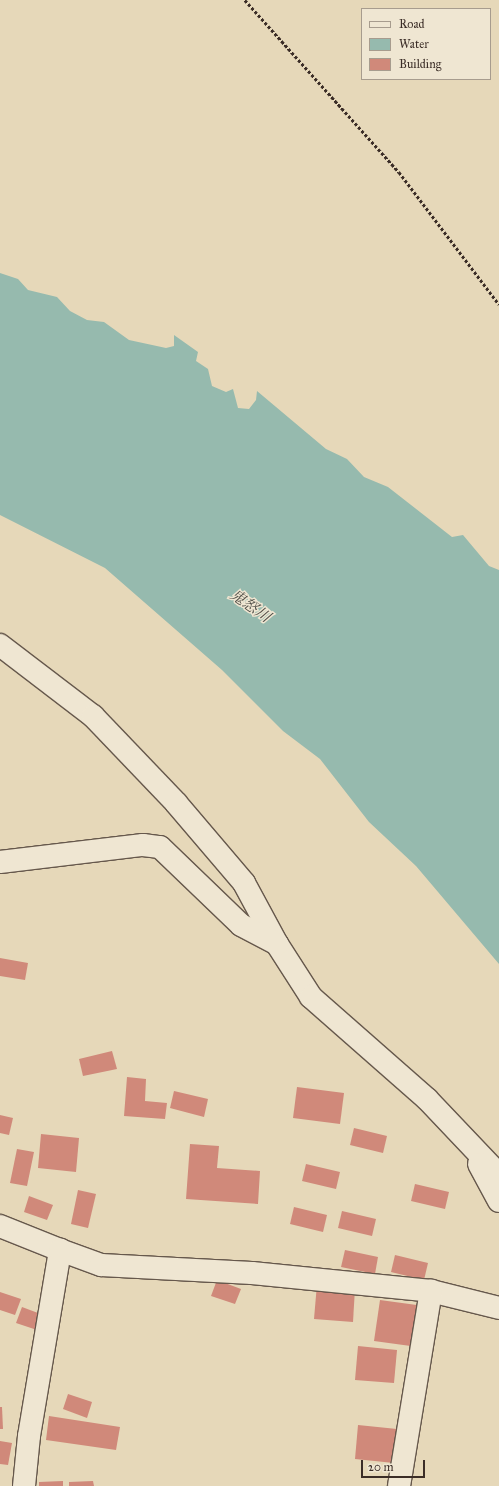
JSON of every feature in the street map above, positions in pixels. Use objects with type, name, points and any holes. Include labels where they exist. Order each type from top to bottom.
[{"type":"street","points":[[0,645],[93,716],[176,803],[244,883],[276,944],[311,997],[427,1099],[499,1175]]},
{"type":"street","points":[[0,862],[143,845],[160,847],[241,925],[276,944]]},
{"type":"street","points":[[469,1145],[499,1201]]},
{"type":"street","points":[[0,1226],[60,1250],[101,1264],[252,1273],[431,1291],[499,1308]]},
{"type":"street","points":[[24,1486],[29,1436],[60,1250]]},
{"type":"street","points":[[399,1486],[431,1291]]},
{"type":"path","points":[[245,0],[399,172],[499,304]]},
{"type":"water","name":"鬼怒川","points":[[0,273],[18,279],[28,290],[57,297],[70,311],[87,320],[104,322],[129,340],[166,348],[174,346],[174,335],[198,352],[196,361],[208,369],[212,386],[226,392],[233,389],[238,408],[249,409],[256,400],[257,391],[326,449],[347,459],[364,477],[388,487],[452,537],[463,535],[489,566],[499,570],[499,964],[416,866],[369,822],[320,759],[283,731],[222,670],[105,568],[0,515]]},
{"type":"building","points":[[0,958],[28,963],[25,980],[0,976]]},
{"type":"building","points":[[112,1051],[117,1069],[83,1076],[79,1059]]},
{"type":"building","points":[[127,1077],[146,1079],[145,1101],[167,1103],[165,1119],[124,1116]]},
{"type":"building","points":[[297,1087],[344,1093],[340,1124],[293,1118]]},
{"type":"building","points":[[174,1091],[208,1099],[204,1117],[170,1108]]},
{"type":"building","points":[[0,1115],[13,1118],[9,1135],[0,1133]]},
{"type":"building","points":[[354,1128],[387,1136],[383,1153],[350,1145]]},
{"type":"building","points":[[41,1134],[79,1138],[76,1172],[38,1168]]},
{"type":"building","points":[[190,1144],[219,1146],[217,1168],[260,1171],[258,1204],[186,1199]]},
{"type":"building","points":[[17,1149],[34,1152],[27,1186],[10,1183]]},
{"type":"building","points":[[306,1164],[340,1172],[336,1189],[302,1181]]},
{"type":"building","points":[[415,1184],[449,1192],[445,1209],[411,1201]]},
{"type":"building","points":[[78,1190],[96,1194],[88,1228],[71,1224]]},
{"type":"building","points":[[29,1196],[53,1205],[47,1220],[24,1212]]},
{"type":"building","points":[[294,1207],[327,1215],[323,1232],[290,1224]]},
{"type":"building","points":[[342,1211],[376,1219],[372,1236],[338,1228]]},
{"type":"building","points":[[345,1250],[378,1257],[375,1274],[341,1267]]},
{"type":"building","points":[[395,1255],[428,1263],[424,1280],[391,1272]]},
{"type":"building","points":[[217,1280],[241,1289],[235,1304],[211,1296]]},
{"type":"building","points":[[317,1284],[355,1288],[353,1322],[314,1319]]},
{"type":"building","points":[[0,1292],[21,1299],[15,1315],[0,1310]]},
{"type":"building","points":[[380,1300],[424,1306],[418,1347],[374,1341]]},
{"type":"building","points":[[22,1307],[46,1316],[40,1331],[16,1323]]},
{"type":"building","points":[[358,1346],[397,1350],[394,1383],[355,1380]]},
{"type":"building","points":[[68,1394],[92,1402],[87,1418],[63,1409]]},
{"type":"building","points":[[0,1407],[2,1407],[3,1429],[0,1429]]},
{"type":"building","points":[[49,1416],[120,1427],[116,1450],[46,1440]]},
{"type":"building","points":[[358,1425],[397,1429],[394,1463],[355,1459]]},
{"type":"building","points":[[0,1441],[12,1443],[8,1465],[0,1464]]},
{"type":"building","points":[[63,1481],[63,1486],[39,1486],[39,1482]]},
{"type":"building","points":[[93,1481],[94,1486],[69,1486],[69,1482]]}]
